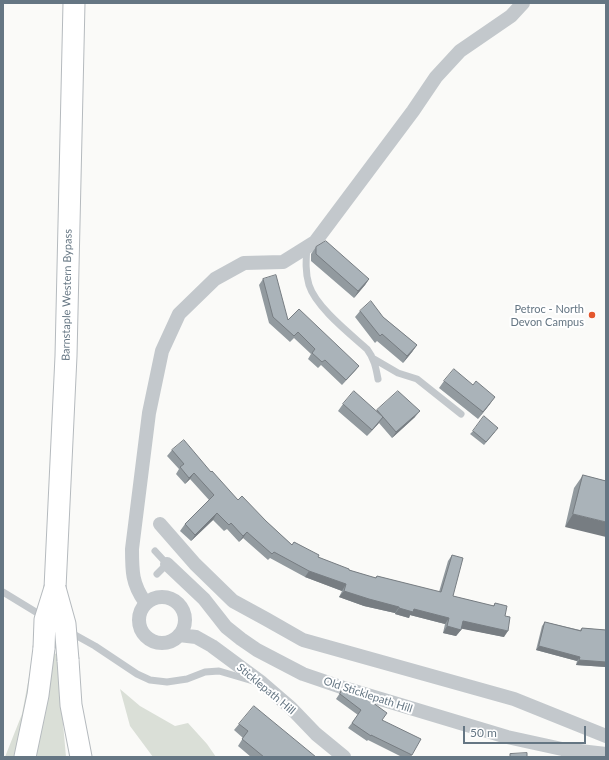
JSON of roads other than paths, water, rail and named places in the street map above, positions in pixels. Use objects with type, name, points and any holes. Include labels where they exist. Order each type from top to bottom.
[{"type":"main road","name":"Barnstaple Western Bypass","points":[[25,757],[38,695],[44,648],[45,620],[55,588],[66,356],[74,3]]},
{"type":"main road","name":"Barnstaple Western Bypass","points":[[55,588],[65,624],[71,705],[81,757]]},
{"type":"street","points":[[146,602],[139,594],[134,582],[132,572],[132,549],[149,413],[162,351],[179,314],[215,279],[244,263],[284,262],[315,242],[436,77],[460,51],[511,16],[523,3]]},
{"type":"street","points":[[160,524],[195,564],[233,601],[303,640],[514,699],[606,736]]},
{"type":"street","name":"Old Sticklepath Hill","points":[[168,564],[204,599],[226,627],[257,650],[304,674],[344,688],[561,753],[606,754]]},
{"type":"street","points":[[157,597],[165,597],[178,603],[185,616],[184,628],[180,635],[166,643],[148,639],[138,623],[139,615],[146,602],[157,597]]},
{"type":"street","name":"Sticklepath Hill","points":[[180,635],[196,637],[212,646],[262,683],[291,708],[316,734],[344,757]]},
{"type":"lane","points":[[307,247],[306,270],[308,284],[312,294],[328,312],[367,349],[374,359],[378,380]]},
{"type":"lane","points":[[374,359],[398,373],[417,379],[461,414]]},
{"type":"lane","name":"Old Sticklepath Hill","points":[[155,550],[168,564]]},
{"type":"lane","points":[[157,574],[168,564]]},
{"type":"lane","points":[[3,592],[95,646],[137,674],[150,680],[167,682],[187,678],[205,672],[218,671],[262,683]]},
{"type":"place","name":"Petroc - North Devon Campus","points":[[592,315]]}]
